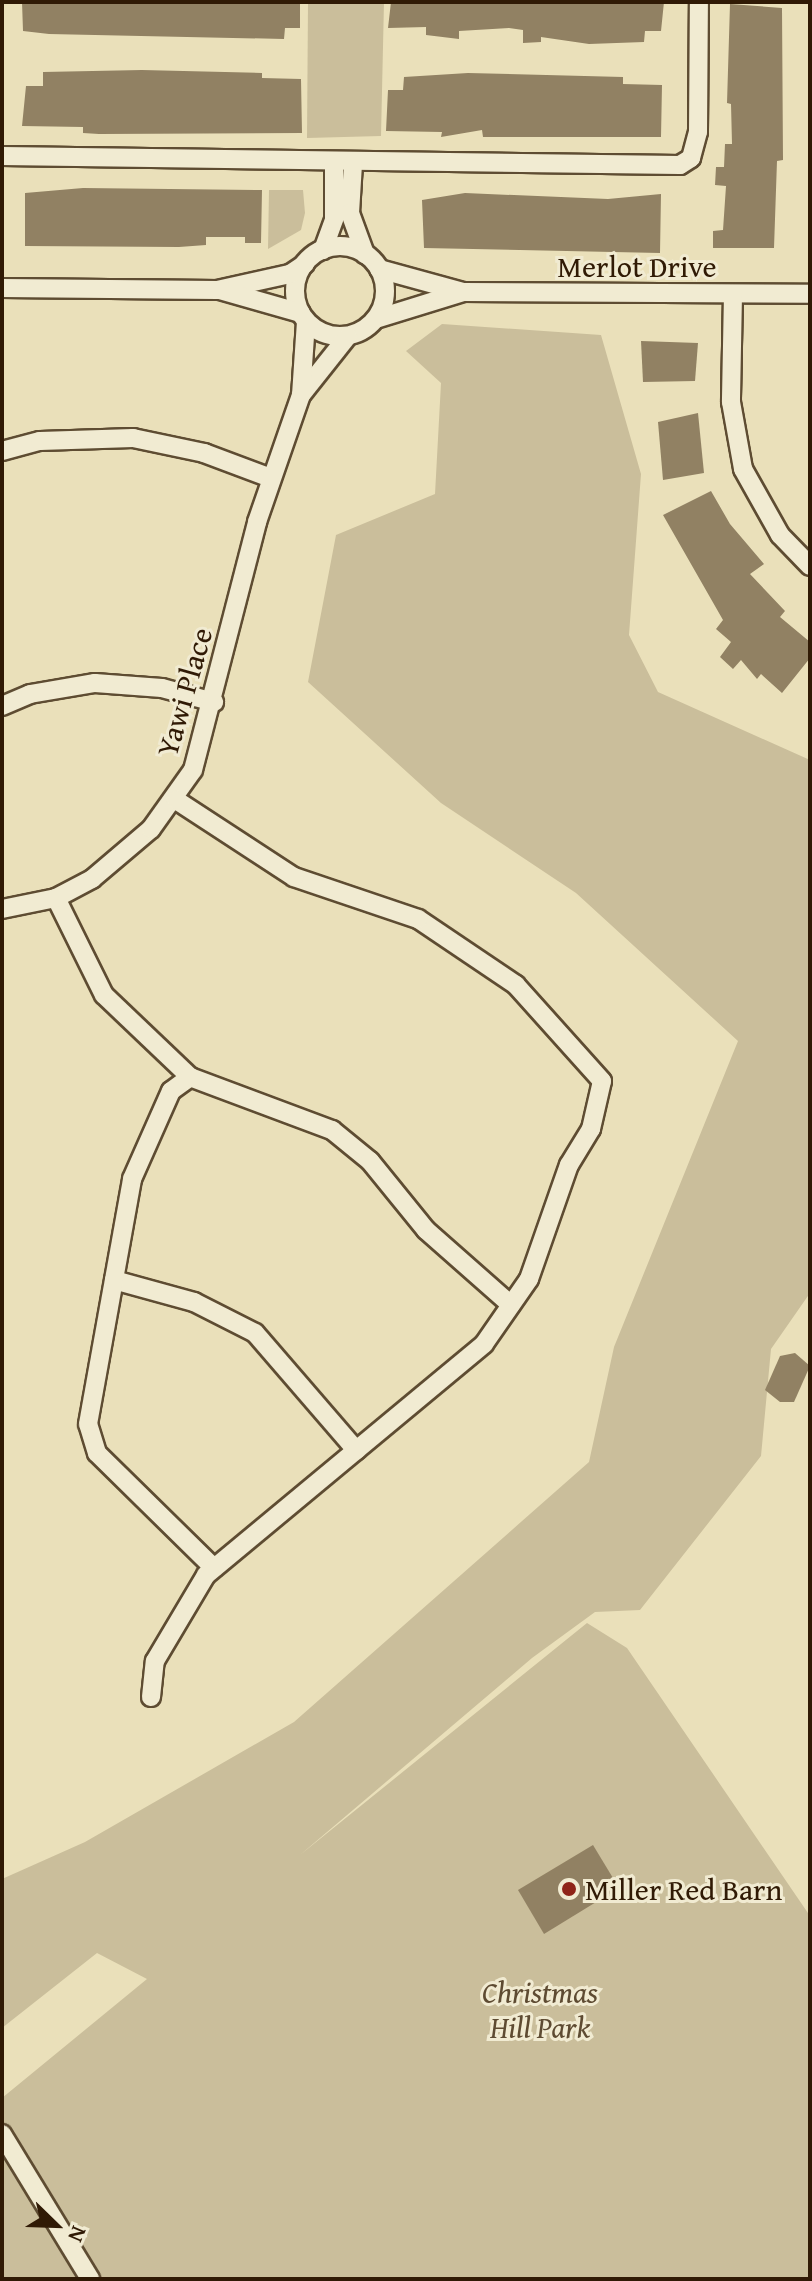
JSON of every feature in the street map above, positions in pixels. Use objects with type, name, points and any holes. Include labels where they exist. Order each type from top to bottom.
[{"type":"street","points":[[2,156],[344,164],[680,165],[691,158],[698,132],[699,2]]},
{"type":"street","points":[[323,250],[334,219],[344,164]]},
{"type":"street","points":[[344,164],[350,213],[365,254],[379,269],[385,297],[376,319]]},
{"type":"street","points":[[2,288],[217,290],[290,274],[323,250],[342,246],[365,254]]},
{"type":"street","points":[[301,395],[304,317],[295,291],[305,264]]},
{"type":"street","name":"Merlot Drive","points":[[379,269],[463,292],[810,294]]},
{"type":"street","points":[[217,290],[304,317],[329,336],[348,336]]},
{"type":"street","name":"Merlot Drive","points":[[348,336],[376,319],[463,292]]},
{"type":"street","points":[[733,294],[731,402],[743,469],[780,535],[810,566]]},
{"type":"street","points":[[301,395],[348,336]]},
{"type":"street","name":"Yawi Place","points":[[2,909],[56,898],[123,855],[176,800],[193,770],[214,702],[271,478],[301,395]]},
{"type":"street","points":[[2,451],[40,441],[133,438],[204,453],[271,478]]},
{"type":"street","points":[[2,706],[30,694],[95,683],[162,688],[214,702]]},
{"type":"street","points":[[151,1697],[155,1661],[214,1568],[484,1344],[529,1279],[569,1165],[591,1129],[602,1081],[516,985],[418,919],[294,877],[176,800]]},
{"type":"street","points":[[56,898],[104,995],[190,1077],[332,1130],[370,1161],[426,1230],[511,1305]]},
{"type":"street","points":[[190,1077],[171,1091],[132,1179],[88,1424],[97,1453],[214,1568]]},
{"type":"street","points":[[114,1280],[194,1302],[255,1333],[356,1450]]},
{"type":"street","points":[[2,2134],[90,2279]]},
{"type":"green space","points":[[308,2],[384,2],[381,136],[307,138]]},
{"type":"green space","points":[[269,190],[303,190],[305,213],[301,230],[268,249]]},
{"type":"green space","name":"Christmas Hill Park","points":[[442,324],[601,335],[641,474],[629,635],[658,692],[810,760],[810,1293],[771,1349],[761,1456],[640,1610],[595,1612],[532,1658],[300,1855],[587,1623],[627,1648],[810,1916],[810,2279],[2,2279],[2,2098],[147,1979],[97,1953],[2,2028],[2,1879],[85,1842],[294,1722],[589,1462],[614,1347],[738,1041],[576,893],[441,803],[308,682],[336,535],[435,494],[441,383],[406,351]]},
{"type":"building","points":[[22,2],[300,2],[300,28],[285,28],[284,39],[49,34],[23,31]]},
{"type":"building","points":[[391,2],[664,2],[661,31],[645,31],[644,42],[589,44],[541,37],[541,42],[523,43],[523,30],[509,28],[459,31],[459,39],[426,35],[426,27],[388,28]]},
{"type":"building","points":[[730,4],[782,8],[783,160],[777,161],[774,248],[713,248],[713,231],[723,230],[726,186],[715,185],[716,167],[724,167],[725,144],[732,144],[731,104],[727,103]]},
{"type":"building","points":[[142,70],[262,73],[262,78],[301,79],[302,133],[99,134],[83,133],[83,127],[22,126],[26,86],[43,86],[43,72]]},
{"type":"building","points":[[468,73],[623,77],[623,84],[662,85],[661,137],[483,137],[482,130],[441,137],[442,132],[386,131],[388,90],[403,90],[404,77]]},
{"type":"building","points":[[83,188],[262,190],[261,243],[245,243],[245,237],[206,237],[206,245],[179,247],[25,246],[25,193]]},
{"type":"building","points":[[465,193],[608,199],[661,194],[660,253],[424,248],[422,200]]},
{"type":"building","points":[[641,341],[698,343],[695,381],[643,382]]},
{"type":"building","points":[[698,413],[704,473],[663,480],[658,422]]},
{"type":"building","points":[[711,491],[730,524],[764,564],[750,574],[785,611],[780,617],[810,642],[810,658],[782,693],[761,674],[757,679],[741,660],[733,669],[720,657],[731,642],[716,629],[723,620],[663,515]]},
{"type":"building","points":[[795,1353],[810,1366],[794,1402],[780,1402],[765,1390],[780,1356]]},
{"type":"building","name":"Miller Red Barn","points":[[593,1845],[619,1888],[544,1934],[518,1890]]},
{"type":"place","name":"Miller Red Barn","points":[[569,1889]]}]
